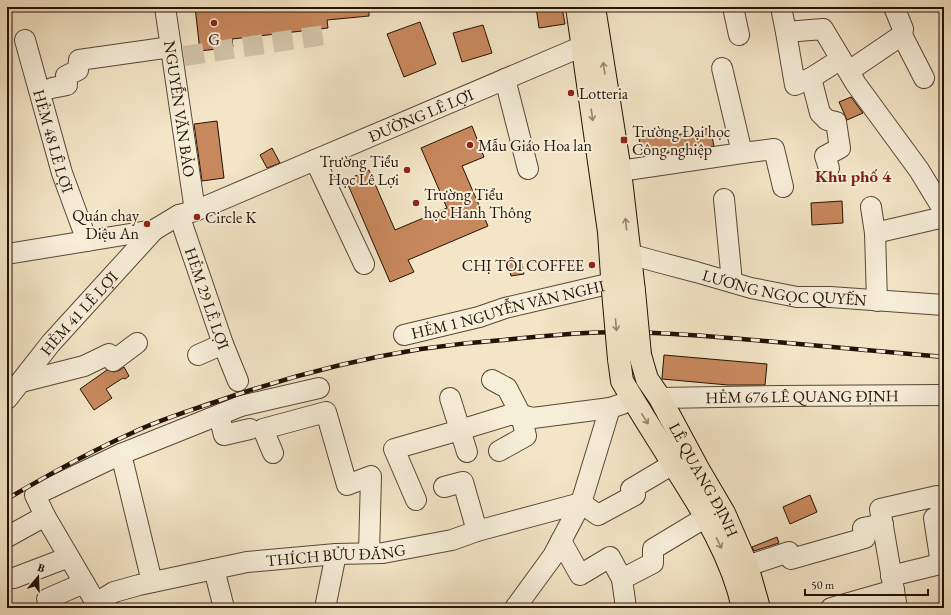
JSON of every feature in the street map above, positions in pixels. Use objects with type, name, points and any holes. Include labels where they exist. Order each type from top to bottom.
[{"type":"main road","points":[[577,7],[591,43]]},
{"type":"main road","points":[[591,43],[594,7]]},
{"type":"main road","name":"LÊ QUANG ĐỊNH","points":[[591,43],[620,171],[640,355],[647,379],[660,398],[697,467],[724,513],[747,566],[759,608]]},
{"type":"main road","name":"LÊ QUANG ĐỊNH","points":[[591,43],[609,232],[618,359],[622,381],[706,517],[729,563],[743,608]]},
{"type":"street","name":"NGUYỄN VĂN BẢO","points":[[165,7],[176,54],[187,213]]},
{"type":"street","points":[[733,7],[739,35]]},
{"type":"street","points":[[781,7],[795,85],[845,65],[902,35]]},
{"type":"street","points":[[894,7],[903,28],[902,35],[924,78]]},
{"type":"street","points":[[786,32],[822,29],[865,96],[919,170],[944,211]]},
{"type":"street","name":"HẺM 48 LÊ LỢI","points":[[25,40],[62,173],[87,241]]},
{"type":"street","name":"ĐƯỜNG LÊ LỢI","points":[[7,254],[154,230],[187,213],[591,43]]},
{"type":"street","points":[[52,88],[67,85],[66,76],[78,70],[79,60],[176,54]]},
{"type":"street","points":[[722,68],[742,153]]},
{"type":"street","points":[[811,78],[820,113],[826,120],[836,122],[840,148],[825,156],[829,168]]},
{"type":"street","points":[[505,79],[528,168]]},
{"type":"street","points":[[620,171],[774,149],[783,187]]},
{"type":"street","points":[[314,160],[364,264]]},
{"type":"street","points":[[724,199],[732,282]]},
{"type":"street","points":[[871,207],[876,233],[877,301]]},
{"type":"street","name":"HẺM 29 LÊ LỢI","points":[[187,213],[223,344],[238,380]]},
{"type":"street","points":[[876,233],[944,217]]},
{"type":"street","name":"HẺM 41 LÊ LỢI","points":[[7,399],[51,343],[154,230]]},
{"type":"street","name":"LƯƠNG NGỌC QUYẾN","points":[[630,254],[751,288],[797,297],[830,297],[944,305]]},
{"type":"street","name":"HẺM 1 NGUYỄN VĂN NGHI","points":[[404,335],[505,308],[613,287]]},
{"type":"street","points":[[21,382],[84,366],[109,354],[114,361],[137,342]]},
{"type":"street","points":[[198,355],[223,344]]},
{"type":"street","points":[[492,380],[507,388],[521,415],[526,436],[499,451]]},
{"type":"street","points":[[97,605],[45,516],[35,495],[121,454],[241,406],[319,388]]},
{"type":"street","name":"HẺM 676 LÊ QUANG ĐỊNH","points":[[660,398],[944,396]]},
{"type":"street","points":[[450,398],[467,452]]},
{"type":"street","points":[[416,500],[394,449],[509,415],[521,415],[533,418],[610,408],[633,400]]},
{"type":"street","points":[[515,608],[553,556],[581,503],[610,408]]},
{"type":"street","points":[[274,454],[263,429],[326,412],[347,485],[371,476],[369,553]]},
{"type":"street","points":[[219,415],[224,436],[250,429]]},
{"type":"street","points":[[121,454],[152,582]]},
{"type":"street","points":[[581,503],[598,515],[634,495],[631,489],[673,464]]},
{"type":"street","points":[[444,487],[463,482],[477,531]]},
{"type":"street","points":[[831,608],[894,591],[943,564],[934,518],[942,516],[942,500],[937,496],[880,509],[894,591]]},
{"type":"street","name":"THÍCH BỬU ĐĂNG","points":[[97,605],[114,592],[152,582],[246,562],[336,554],[383,553],[452,540],[477,531],[581,503]]},
{"type":"street","points":[[7,537],[45,516]]},
{"type":"street","points":[[622,579],[653,563],[653,549],[706,517]]},
{"type":"street","points":[[747,566],[789,552],[791,558],[864,533],[883,524]]},
{"type":"street","points":[[561,540],[580,575],[610,557],[622,579],[626,608]]},
{"type":"street","points":[[325,608],[336,554]]},
{"type":"street","points":[[14,578],[69,557]]},
{"type":"street","points":[[214,569],[224,608]]},
{"type":"street","points":[[47,599],[84,583]]},
{"type":"building","points":[[195,7],[369,7],[369,16],[327,20],[328,28],[232,39],[233,47],[200,51]]},
{"type":"building","points":[[536,7],[562,7],[565,24],[539,28]]},
{"type":"building","points":[[420,22],[436,64],[404,77],[387,34]]},
{"type":"building","points":[[483,25],[492,53],[462,62],[453,33]]},
{"type":"building","points":[[851,97],[863,113],[847,120],[839,102]]},
{"type":"building","points":[[217,121],[224,178],[202,181],[194,124]]},
{"type":"building","name":"Trường Tiểu học Hanh Thông","points":[[472,126],[484,157],[462,166],[488,226],[408,260],[414,272],[390,282],[346,180],[369,170],[395,230],[447,208],[421,148]]},
{"type":"building","points":[[710,128],[714,146],[643,156],[639,139],[671,131],[672,136]]},
{"type":"building","points":[[272,148],[280,163],[267,168],[260,155]]},
{"type":"building","points":[[842,201],[843,223],[812,225],[811,203]]},
{"type":"building","points":[[521,260],[524,274],[511,276],[508,262]]},
{"type":"building","points":[[664,355],[767,364],[765,385],[728,385],[662,379]]},
{"type":"building","points":[[124,367],[129,376],[125,379],[123,378],[106,389],[112,398],[94,410],[80,389],[107,370],[114,372]]},
{"type":"building","points":[[810,495],[817,512],[790,524],[783,507]]},
{"type":"building","points":[[777,537],[779,543],[754,551],[752,547]]},
{"type":"tunnel","points":[[184,56],[331,34]]},
{"type":"railway","points":[[7,499],[100,448],[142,428],[174,416],[293,377],[344,364],[421,349],[561,334],[637,332],[710,336],[944,357]]},
{"type":"place","name":"G","points":[[214,23]]},
{"type":"place","name":"Lotteria","points":[[571,93]]},
{"type":"place","name":"Trường Đại học Công nghiệp","points":[[624,140]]},
{"type":"place","name":"Mẫu Giáo Hoa lan","points":[[470,145]]},
{"type":"place","name":"Trường Tiểu Học Lê Lợi","points":[[407,170]]},
{"type":"place","name":"Trường Tiểu học Hanh Thông","points":[[416,203]]},
{"type":"place","name":"Circle K","points":[[197,217]]},
{"type":"place","name":"Quán chay Diệu An","points":[[147,224]]},
{"type":"place","name":"CHỊ TÔI COFFEE","points":[[592,265]]},
{"type":"district","name":"Khu phố 4","points":[[853,176]]}]
